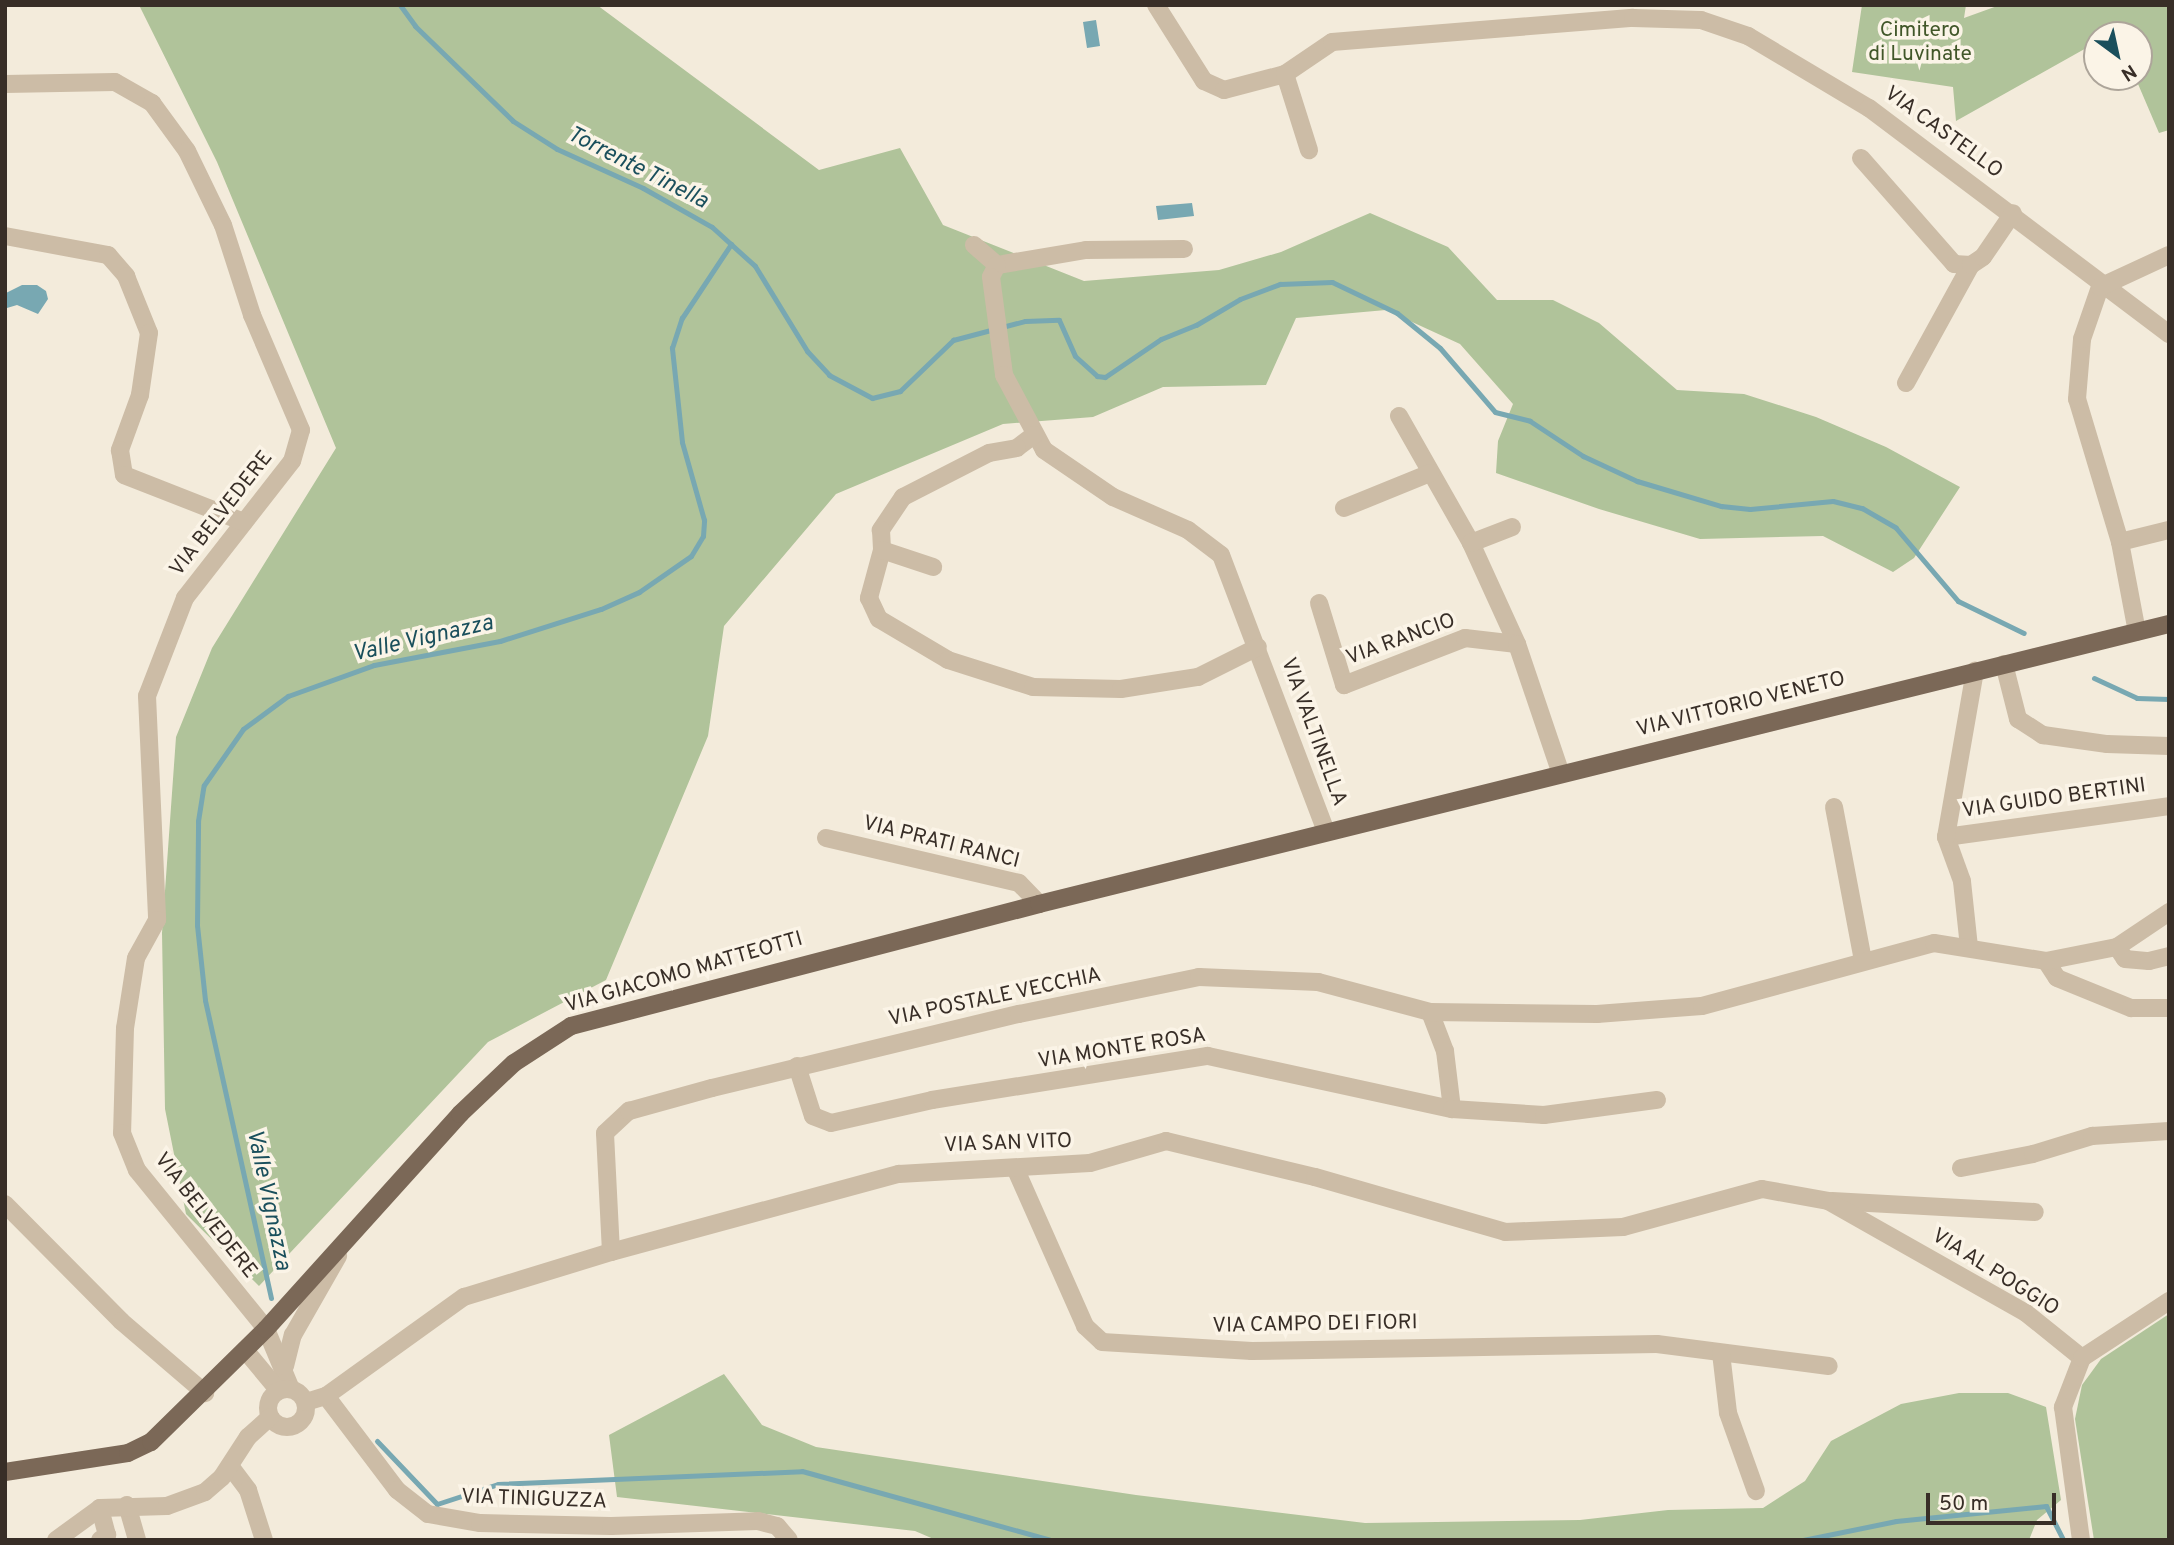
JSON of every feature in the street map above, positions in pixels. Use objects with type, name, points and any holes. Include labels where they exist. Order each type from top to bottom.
[{"type":"main road","name":"VIA VITTORIO VENETO","points":[[1326,832],[2169,624]]},
{"type":"main road","name":"VIA GIACOMO MATTEOTTI","points":[[5,1472],[138,1450],[174,1424],[514,1063],[571,1026],[1326,832]]},
{"type":"street","name":"VIA CASTELLO","points":[[1156,5],[1212,88],[1224,90],[1285,74],[1332,42],[1633,18],[1701,20],[1748,36],[1857,100],[2013,213],[2100,286],[2169,334]]},
{"type":"street","points":[[1285,74],[1308,150]]},
{"type":"street","name":"VIA BELVEDERE","points":[[5,84],[115,82],[152,103],[187,151],[223,225],[252,315],[301,430],[292,461],[185,598],[147,696],[157,920],[136,957],[125,1028],[122,1133],[137,1170],[266,1329],[285,1366],[285,1390]]},
{"type":"street","points":[[1861,158],[1954,264],[1971,265]]},
{"type":"street","points":[[1906,383],[1971,265],[1983,257],[2013,213]]},
{"type":"street","points":[[5,236],[108,255],[126,276],[149,333],[140,395],[120,450],[124,475],[244,522]]},
{"type":"street","points":[[974,245],[997,265],[1086,250],[1184,249]]},
{"type":"street","points":[[2137,632],[2120,542],[2077,399],[2082,339],[2100,286],[2169,255]]},
{"type":"street","name":"VIA VALTINELLA","points":[[997,265],[991,277],[993,310],[1004,375],[1034,435],[1044,450],[1113,497],[1188,530],[1221,555],[1326,832]]},
{"type":"street","points":[[1399,416],[1471,543],[1517,644],[1561,774]]},
{"type":"street","name":"VIA VALTINELLA","points":[[1034,435],[1017,448],[989,453],[904,497],[881,530],[882,550],[869,598],[879,619],[948,660],[1033,687],[1121,690],[1198,677],[1258,647]]},
{"type":"street","points":[[1344,508],[1430,473]]},
{"type":"street","points":[[1471,543],[1512,527]]},
{"type":"street","points":[[2120,542],[2169,530]]},
{"type":"street","points":[[882,550],[933,567]]},
{"type":"street","name":"VIA RANCIO","points":[[1319,603],[1344,685],[1465,638],[1517,644]]},
{"type":"street","points":[[2004,664],[2018,719],[2043,735],[2107,744],[2169,746]]},
{"type":"street","name":"VIA GUIDO BERTINI","points":[[1969,947],[1962,881],[1946,837],[1975,671]]},
{"type":"street","name":"VIA GUIDO BERTINI","points":[[1946,837],[2169,806]]},
{"type":"street","points":[[1834,807],[1863,961]]},
{"type":"street","name":"VIA PRATI RANCI","points":[[826,838],[1019,883],[1039,904]]},
{"type":"street","name":"VIA POSTALE VECCHIA","points":[[611,1252],[603,1143],[610,1125],[629,1111],[797,1066],[1199,977],[1318,982],[1430,1012],[1597,1014],[1702,1006],[1934,943],[2046,961],[2117,947],[2169,912]]},
{"type":"street","points":[[2117,947],[2125,960],[2149,961],[2169,956]]},
{"type":"street","points":[[2046,961],[2057,978],[2131,1008],[2169,1008]]},
{"type":"street","points":[[1430,1012],[1445,1051],[1452,1109]]},
{"type":"street","name":"VIA MONTE ROSA","points":[[797,1066],[810,1111],[824,1123],[932,1100],[1208,1056],[1452,1109],[1544,1115],[1657,1100]]},
{"type":"street","points":[[1961,1168],[2034,1154],[2092,1136],[2169,1131]]},
{"type":"street","name":"VIA SAN VITO","points":[[611,1252],[900,1174],[945,1169],[1016,1170],[1090,1163],[1166,1141],[1315,1177],[1446,1218]]},
{"type":"street","name":"VIA CAMPO DEI FIORI","points":[[1016,1170],[1085,1326],[1102,1342],[1252,1351],[1657,1344],[1829,1366]]},
{"type":"street","name":"VIA AL POGGIO","points":[[1446,1218],[1505,1232],[1623,1227],[1762,1189],[1828,1201],[2035,1212]]},
{"type":"street","name":"VIA AL POGGIO","points":[[1828,1201],[2026,1313],[2082,1358]]},
{"type":"street","points":[[5,1205],[121,1321],[205,1393]]},
{"type":"street","points":[[285,1366],[293,1335],[353,1232]]},
{"type":"street","points":[[246,1350],[285,1390],[306,1402],[326,1396],[464,1297],[611,1252]]},
{"type":"street","points":[[2081,1540],[2063,1407],[2082,1358],[2169,1301]]},
{"type":"street","points":[[1721,1353],[1728,1413],[1756,1491]]},
{"type":"street","points":[[285,1390],[270,1399],[270,1417],[279,1426],[298,1425],[306,1415],[306,1402]]},
{"type":"street","name":"VIA TINIGUZZA","points":[[326,1396],[397,1490],[428,1514],[480,1523],[611,1526],[758,1521],[777,1526],[789,1540]]},
{"type":"street","points":[[55,1540],[100,1508],[187,1501],[213,1486],[230,1466],[248,1437],[270,1417]]},
{"type":"street","points":[[230,1466],[248,1490],[264,1540]]},
{"type":"street","points":[[127,1505],[137,1540]]},
{"type":"street","points":[[100,1508],[107,1535],[100,1540]]},
{"type":"green space","points":[[139,5],[597,5],[819,170],[900,148],[943,225],[1084,281],[1219,270],[1281,252],[1370,213],[1448,247],[1497,300],[1553,300],[1599,323],[1677,390],[1744,394],[1816,417],[1886,447],[1960,487],[1914,558],[1893,572],[1823,536],[1700,539],[1599,509],[1496,473],[1498,441],[1513,404],[1460,344],[1386,310],[1296,318],[1266,385],[1163,387],[1093,417],[1003,424],[836,494],[724,626],[708,736],[606,980],[488,1042],[259,1286],[186,1214],[165,1109],[162,933],[176,737],[212,648],[336,448],[217,162]]},
{"type":"green space","name":"Cimitero di Luvinate","points":[[1862,5],[1966,5],[1964,18],[2000,5],[2169,5],[2169,130],[2159,133],[2141,91],[2153,91],[2153,21],[2083,21],[2083,50],[1956,121],[1953,87],[1852,72]]},
{"type":"green space","points":[[2169,1314],[2169,1540],[2094,1540],[2075,1419],[2082,1385],[2101,1359]]},
{"type":"green space","points":[[724,1374],[762,1425],[816,1447],[1136,1495],[1365,1523],[1580,1520],[1668,1510],[1763,1508],[1805,1481],[1831,1441],[1901,1404],[1959,1393],[2008,1393],[2046,1407],[2061,1500],[2037,1520],[2029,1540],[936,1540],[915,1531],[617,1497],[609,1435]]},
{"type":"water","points":[[1096,20],[1100,46],[1087,48],[1083,22]]},
{"type":"water","points":[[1192,203],[1194,216],[1158,220],[1156,206]]},
{"type":"water","points":[[22,285],[37,285],[46,291],[48,299],[38,314],[17,305],[7,308],[6,293]]},
{"type":"waterway","name":"Torrente Tinella","points":[[400,5],[415,26],[513,121],[557,149],[643,188],[712,227],[755,266],[807,351],[829,375],[872,398],[900,391],[953,340],[1025,321],[1059,320],[1075,356],[1097,376],[1105,377],[1161,339],[1196,325],[1240,299],[1280,284],[1332,282],[1397,313],[1440,348],[1495,412],[1530,421],[1583,456],[1637,481],[1721,506],[1750,509],[1833,501],[1862,508],[1896,528],[1958,601],[2024,633]]},
{"type":"waterway","name":"Valle Vignazza","points":[[271,1298],[205,1000],[197,925],[198,821],[204,785],[243,729],[288,696],[374,665],[500,641],[601,609],[639,592],[691,556],[703,536],[704,520],[682,442],[672,348],[682,318],[731,244]]},
{"type":"waterway","name":"Torrente Tinella","points":[[2094,678],[2137,698],[2169,699]]},
{"type":"waterway","points":[[377,1441],[437,1504],[498,1484],[802,1471],[1050,1540]]},
{"type":"waterway","points":[[1803,1540],[1896,1521],[2046,1506],[2063,1540]]}]
